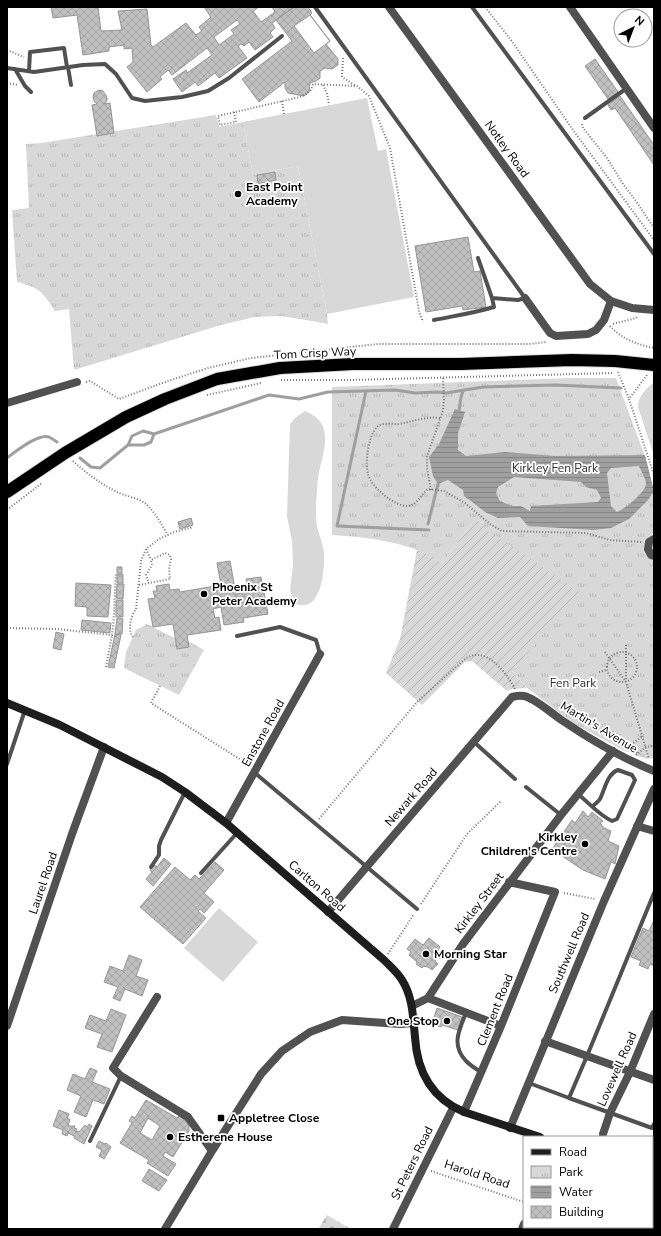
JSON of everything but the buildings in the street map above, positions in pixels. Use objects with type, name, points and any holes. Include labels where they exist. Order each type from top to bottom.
[{"type":"highway","name":"Tom Crisp Way","points":[[7,492],[65,453],[126,417],[165,399],[217,379],[280,368],[353,364],[461,364],[572,360],[617,367],[651,370]]},
{"type":"street","name":"Notley Road","points":[[389,7],[590,284],[611,301]]},
{"type":"street","points":[[570,7],[654,128]]},
{"type":"street","points":[[525,298],[550,333],[556,336],[588,334],[596,330],[607,323],[611,301],[632,308],[654,310]]},
{"type":"street","points":[[7,403],[76,382]]},
{"type":"street","points":[[651,540],[648,549],[651,555],[654,556]]},
{"type":"street","name":"Enstone Road","points":[[226,823],[320,654]]},
{"type":"street","name":"Newark Road","points":[[328,912],[515,696]]},
{"type":"street","name":"Martin's Avenue","points":[[515,696],[531,698],[563,721],[613,751],[631,761],[653,770]]},
{"type":"street","name":"Carlton Road","points":[[7,704],[60,725],[162,777],[185,792],[226,823],[384,960],[402,980],[412,1006],[418,1060],[430,1086],[440,1098],[453,1108],[537,1136]]},
{"type":"street","name":"Laurel Road","points":[[7,1026],[72,834],[104,747]]},
{"type":"street","name":"Kirkley Street","points":[[428,998],[463,944],[509,882],[613,751]]},
{"type":"street","name":"Southwell Road","points":[[510,1128],[604,901],[654,789]]},
{"type":"street","points":[[637,826],[654,831]]},
{"type":"street","points":[[509,882],[555,892]]},
{"type":"street","name":"Clement Road","points":[[464,1112],[482,1072],[555,892]]},
{"type":"street","points":[[157,997],[112,1068],[121,1076],[188,1117],[212,1151]]},
{"type":"street","points":[[412,1006],[428,998],[501,1026]]},
{"type":"street","name":"Lovewell Road","points":[[603,1134],[610,1113],[630,1072],[654,1014]]},
{"type":"street","points":[[165,1229],[261,1074],[282,1051],[310,1032],[342,1020],[400,1024],[414,1023]]},
{"type":"street","points":[[545,1041],[654,1080]]},
{"type":"street","name":"St Peters Road","points":[[393,1229],[453,1108]]},
{"type":"lane","points":[[315,7],[525,298],[518,300],[492,298]]},
{"type":"lane","points":[[472,7],[654,254]]},
{"type":"lane","points":[[7,68],[34,72],[83,65],[105,64],[116,74],[132,98],[145,101],[182,97],[208,91],[224,81],[282,36]]},
{"type":"lane","points":[[29,72],[30,52],[64,48],[71,85]]},
{"type":"lane","points":[[16,69],[25,86],[31,92]]},
{"type":"lane","points":[[585,118],[627,88]]},
{"type":"lane","points":[[434,320],[473,313],[494,307],[478,258]]},
{"type":"lane","points":[[237,636],[280,627],[316,640],[320,654]]},
{"type":"lane","points":[[7,764],[25,710]]},
{"type":"lane","points":[[474,742],[516,779]]},
{"type":"lane","points":[[578,794],[593,806],[604,818],[612,821],[617,819],[635,780],[632,775],[618,770],[613,772],[599,800],[593,806]]},
{"type":"lane","points":[[256,771],[417,909]]},
{"type":"lane","points":[[526,787],[561,815]]},
{"type":"lane","points":[[151,867],[159,855],[161,840],[185,792]]},
{"type":"lane","points":[[201,872],[237,833]]},
{"type":"lane","points":[[569,1098],[654,893]]},
{"type":"lane","points":[[466,1013],[458,1036],[458,1048],[466,1061],[482,1072]]},
{"type":"lane","points":[[90,1141],[121,1076]]},
{"type":"lane","points":[[528,1083],[653,1129],[654,1124]]},
{"type":"path","points":[[484,7],[511,40],[573,130],[654,240]]},
{"type":"path","points":[[339,53],[343,58],[342,77],[357,86],[369,96],[390,148],[419,311],[423,322]]},
{"type":"path","points":[[234,112],[236,122],[220,125],[218,116],[234,112],[300,97],[308,94],[312,89],[313,84],[357,86]]},
{"type":"path","points":[[323,85],[327,93],[329,105]]},
{"type":"path","points":[[282,101],[284,114]]},
{"type":"path","points":[[585,118],[582,122],[583,128],[608,158],[623,184],[654,228]]},
{"type":"path","points":[[607,323],[636,318],[642,309]]},
{"type":"path","points":[[607,323],[615,332],[642,346],[654,348]]},
{"type":"path","points":[[279,380],[350,380],[443,377],[617,367],[654,475]]},
{"type":"path","points":[[640,374],[651,370]]},
{"type":"path","points":[[629,399],[651,370]]},
{"type":"path","points":[[431,490],[427,468],[427,456],[440,418],[444,400],[443,377]]},
{"type":"path","points":[[203,397],[218,392],[264,383]]},
{"type":"path","points":[[440,418],[431,417],[397,424],[386,423],[377,427],[368,446],[368,475],[384,497],[396,503],[407,506],[416,503],[428,489],[444,491],[465,503],[490,524],[502,531],[586,533],[610,540],[651,540]]},
{"type":"path","points":[[68,464],[73,461],[98,481],[118,492],[145,503],[159,520],[168,535]]},
{"type":"path","points":[[7,510],[46,479]]},
{"type":"path","points":[[132,637],[130,632],[132,614],[136,608],[141,561],[146,549],[159,539],[174,532],[193,527]]},
{"type":"path","points":[[146,549],[152,565],[146,574],[149,583]]},
{"type":"path","points":[[139,585],[170,579],[170,555],[165,553],[151,560]]},
{"type":"path","points":[[106,667],[115,614],[114,600],[116,573]]},
{"type":"path","points":[[7,628],[57,629],[112,635]]},
{"type":"path","points":[[626,645],[626,682]]},
{"type":"path","points":[[605,652],[626,682],[653,770]]},
{"type":"path","points":[[626,652],[632,656],[636,663],[637,671],[633,678],[626,682],[618,682],[612,679],[607,670],[607,665],[610,658],[617,653],[626,652]]},
{"type":"path","points":[[315,823],[417,702],[466,658],[476,654],[486,657],[496,664],[508,676],[515,696]]},
{"type":"path","points":[[599,672],[607,670]]},
{"type":"path","points":[[160,686],[151,703],[256,771]]},
{"type":"path","points":[[637,753],[632,744],[643,736]]},
{"type":"path","points":[[631,761],[637,753],[646,747],[654,746]]},
{"type":"path","points":[[384,960],[467,834],[501,801]]},
{"type":"path","points":[[555,892],[604,901]]},
{"type":"path","name":"Harold Road","points":[[422,1168],[523,1202]]},
{"type":"green space","points":[[367,98],[378,151],[386,149],[414,297],[327,314],[298,166],[253,175],[243,122]]},
{"type":"green space","points":[[216,115],[219,127],[243,122],[253,175],[298,166],[328,324],[280,316],[255,317],[221,325],[74,370],[69,309],[55,311],[40,291],[31,286],[17,282],[12,210],[29,208],[26,144],[41,143]]},
{"type":"green space","name":"Kirkley Fen Park","points":[[570,378],[616,378],[643,451],[654,492],[654,533],[645,540],[645,549],[647,554],[654,561],[654,758],[647,759],[623,750],[573,723],[527,688],[512,671],[489,535],[475,519],[442,563],[417,550],[403,545],[360,537],[332,535],[332,387]]},
{"type":"green space","points":[[654,382],[654,456],[638,403],[641,396]]},
{"type":"green space","points":[[305,411],[314,416],[323,426],[325,436],[318,478],[316,503],[317,527],[323,548],[324,567],[321,584],[314,599],[309,604],[302,605],[294,603],[290,590],[293,565],[292,541],[287,516],[290,424],[296,417]]},
{"type":"green space","points":[[475,519],[488,529],[489,535],[497,536],[579,592],[512,671],[527,688],[511,689],[507,691],[472,661],[465,662],[422,705],[386,673],[400,639],[417,550],[442,563]]},
{"type":"green space","points":[[147,624],[175,638],[178,649],[189,647],[188,641],[204,650],[179,695],[124,668],[126,652],[136,630]]},
{"type":"green space","points":[[219,908],[258,942],[223,982],[184,948]]},
{"type":"green space","points":[[327,1215],[351,1229],[318,1229]]},
{"type":"water","points":[[455,409],[465,412],[458,433],[458,450],[466,456],[505,452],[555,456],[645,455],[654,491],[648,500],[629,519],[611,528],[594,530],[528,526],[520,517],[498,518],[485,512],[464,496],[463,490],[448,480],[438,484],[433,476],[429,457],[439,444]],"holes":[[[639,466],[645,480],[645,488],[634,500],[617,512],[611,506],[607,473],[611,468]],[[514,477],[581,482],[586,487],[597,490],[601,498],[598,502],[531,506],[530,511],[521,506],[512,506],[500,501],[496,494],[498,487]]]},
{"type":"waterway","points":[[80,458],[91,467],[100,468],[128,445],[144,445],[151,442],[154,434],[269,395],[299,399],[328,392],[395,390],[415,393],[446,393],[483,387],[555,385],[621,388]]},
{"type":"waterway","points":[[366,391],[337,526],[429,530]]},
{"type":"waterway","points":[[459,411],[463,391]]},
{"type":"waterway","points":[[128,445],[132,436],[143,431],[154,434]]},
{"type":"waterway","points":[[7,458],[33,440],[39,438],[49,437],[57,442]]},
{"type":"waterway","points":[[428,524],[438,484]]},
{"type":"place","name":"East Point Academy","points":[[238,194]]},
{"type":"place","name":"Phoenix St Peter Academy","points":[[204,594]]},
{"type":"place","name":"Kirkley Children's Centre","points":[[585,844]]},
{"type":"place","name":"Morning Star","points":[[426,954]]},
{"type":"place","name":"One Stop","points":[[447,1021]]},
{"type":"place","name":"Appletree Close","points":[[221,1118]]},
{"type":"place","name":"Estherene House","points":[[170,1137]]},
{"type":"park label","name":"Fen Park","points":[[573,683]]}]
